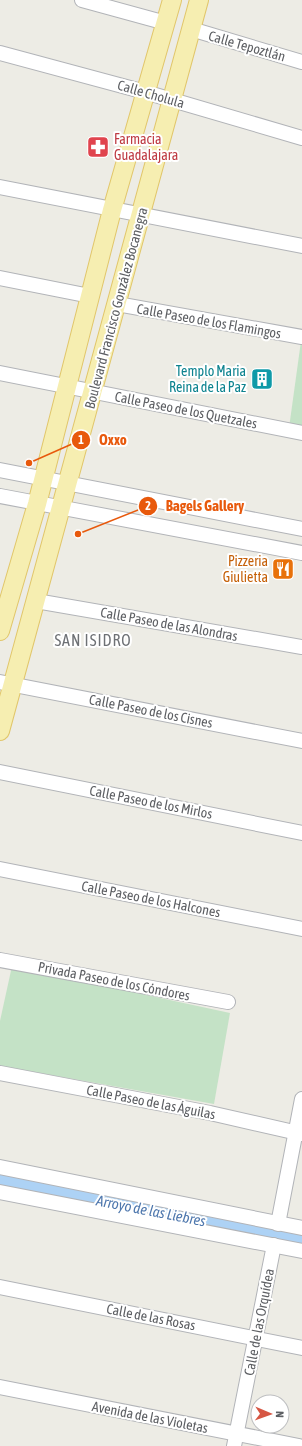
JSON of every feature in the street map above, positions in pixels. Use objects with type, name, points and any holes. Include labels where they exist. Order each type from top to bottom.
[{"type":"main road","name":"Boulevard Francisco González Bocanegra","points":[[0,631],[5,593],[37,504],[112,210],[172,0]]},
{"type":"main road","name":"Boulevard Francisco González Bocanegra","points":[[0,731],[7,683],[36,601],[199,0]]},
{"type":"street","points":[[82,0],[166,23]]},
{"type":"street","name":"Calle Tepoztlán","points":[[191,29],[302,62]]},
{"type":"street","name":"Calle Cholula","points":[[0,53],[171,99],[302,138]]},
{"type":"street","points":[[0,187],[302,246]]},
{"type":"street","points":[[0,278],[90,296]]},
{"type":"street","name":"Calle Paseo de los Flamingos","points":[[117,304],[302,337]]},
{"type":"street","name":"Calle Paseo de los Quetzales","points":[[0,373],[302,433]]},
{"type":"street","points":[[0,470],[68,485],[302,529]]},
{"type":"street","points":[[0,496],[61,509],[302,553]]},
{"type":"street","name":"Calle Paseo de las Alondras","points":[[36,601],[302,647]]},
{"type":"street","name":"Calle Paseo de los Cisnes","points":[[7,683],[302,741]]},
{"type":"street","name":"Calle Paseo de los Mirlos","points":[[0,772],[302,833]]},
{"type":"street","name":"Calle Paseo de los Halcones","points":[[0,869],[302,929]]},
{"type":"street","name":"Privada Paseo de los Cóndores","points":[[0,960],[228,1002]]},
{"type":"street","name":"Calle Paseo de las Águilas","points":[[0,1073],[210,1113],[299,1134]]},
{"type":"street","points":[[278,1224],[299,1134],[302,1099]]},
{"type":"street","points":[[0,1167],[302,1228]]},
{"type":"street","points":[[0,1192],[302,1251]]},
{"type":"street","name":"Calle de las Orquídea","points":[[236,1440],[274,1245]]},
{"type":"street","name":"Calle de las Rosas","points":[[0,1287],[302,1348]]},
{"type":"street","name":"Avenida de las Violetas","points":[[0,1387],[236,1440],[299,1446]]},
{"type":"green space","points":[[302,341],[302,430],[289,428]]},
{"type":"green space","points":[[12,966],[230,1013],[214,1104],[0,1066],[0,1021]]},
{"type":"waterway","name":"Arroyo de las Liebres","points":[[0,1181],[302,1242]]},
{"type":"place","name":"Farmacia Guadalajara","points":[[98,147]]},
{"type":"place","name":"Templo Maria Reina de la Paz","points":[[262,379]]},
{"type":"place","name":"Oxxo","points":[[29,463]]},
{"type":"place","name":"Bagels Gallery","points":[[78,534]]},
{"type":"place","name":"Pizzeria Giulietta","points":[[283,569]]},
{"type":"district","name":"SAN ISIDRO","points":[[93,640]]}]
